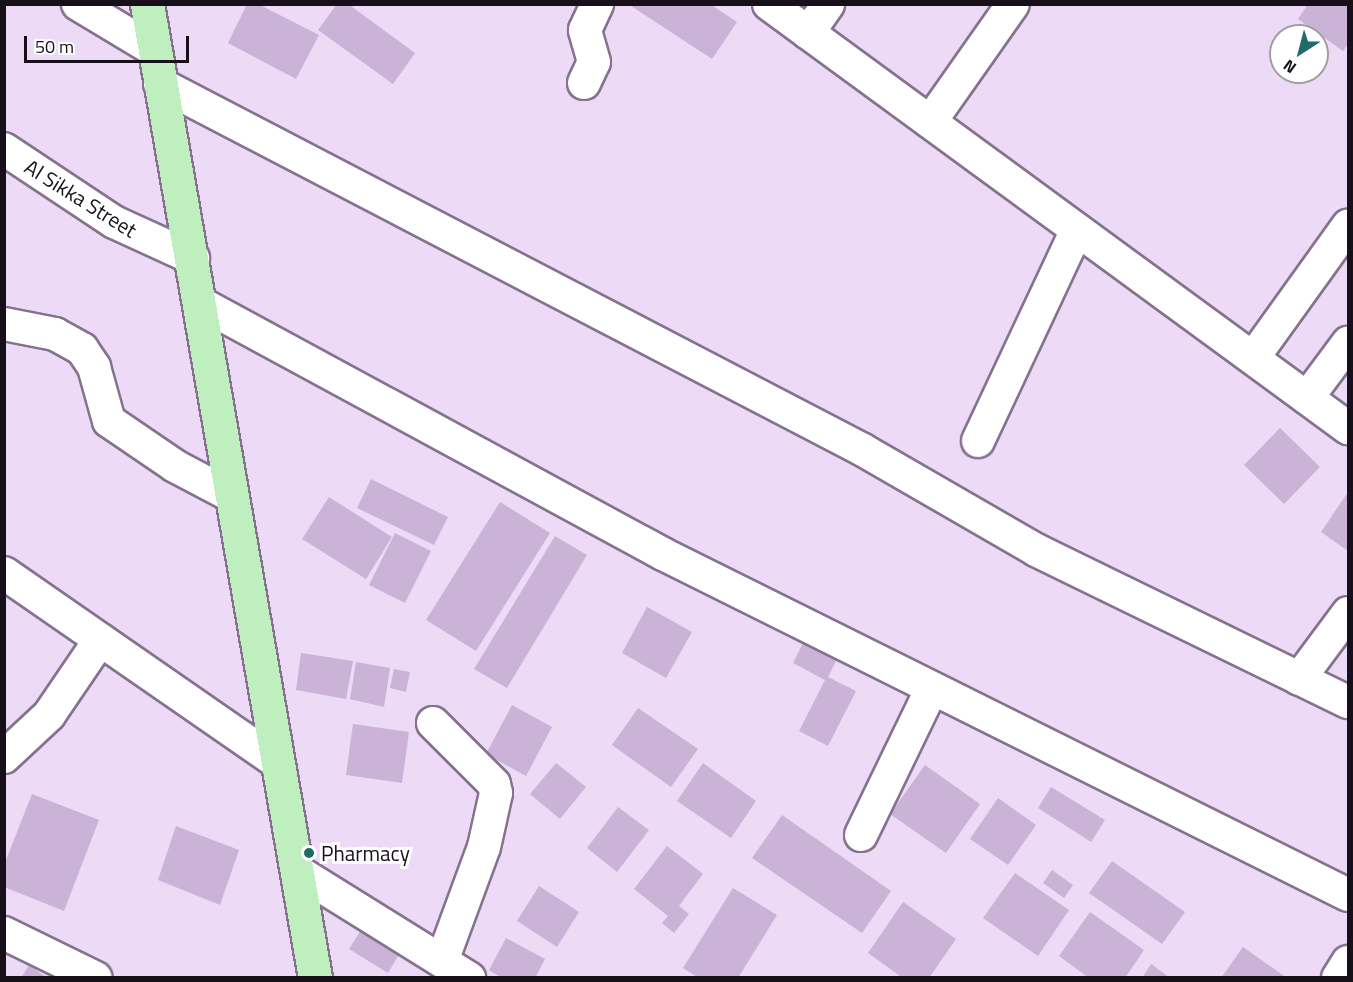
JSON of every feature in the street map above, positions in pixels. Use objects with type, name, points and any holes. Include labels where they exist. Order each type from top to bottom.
[{"type":"main road","points":[[147,4],[151,48],[193,258],[230,495],[315,978]]},
{"type":"street","points":[[78,4],[151,48]]},
{"type":"street","points":[[584,83],[594,62],[585,30],[597,4]]},
{"type":"street","points":[[769,4],[1348,428]]},
{"type":"street","points":[[808,33],[828,4]]},
{"type":"street","points":[[930,122],[1013,4]]},
{"type":"street","points":[[160,84],[853,444],[1036,550],[1348,702]]},
{"type":"street","name":"Al Sikka Street","points":[[4,149],[106,218],[193,258]]},
{"type":"street","points":[[1253,358],[1348,226]]},
{"type":"street","points":[[978,441],[1077,230]]},
{"type":"street","points":[[200,303],[663,554],[1348,895]]},
{"type":"street","points":[[4,324],[55,334],[82,349],[94,367],[108,421],[230,495]]},
{"type":"street","points":[[1307,398],[1348,343]]},
{"type":"street","points":[[4,573],[278,764]]},
{"type":"street","points":[[1299,679],[1348,613]]},
{"type":"street","points":[[4,757],[49,715],[100,640]]},
{"type":"street","points":[[861,835],[932,688]]},
{"type":"street","points":[[434,723],[494,784],[496,793],[484,848],[442,961]]},
{"type":"street","points":[[297,871],[469,978]]},
{"type":"street","points":[[8,943],[96,978]]},
{"type":"street","points":[[1338,978],[1348,962]]},
{"type":"building","points":[[247,4],[258,4],[319,35],[296,79],[228,43]]},
{"type":"building","points":[[337,4],[348,4],[415,53],[393,84],[318,30]]},
{"type":"building","points":[[628,4],[710,4],[737,22],[712,59]]},
{"type":"building","points":[[1308,4],[1348,4],[1348,44],[1343,51],[1329,41],[1329,24],[1305,24],[1298,19]]},
{"type":"building","points":[[1280,428],[1320,467],[1284,504],[1244,465]]},
{"type":"building","points":[[371,479],[448,517],[434,545],[357,508]]},
{"type":"building","points":[[1348,492],[1348,551],[1321,532]]},
{"type":"building","points":[[329,497],[392,537],[366,579],[302,539]]},
{"type":"building","points":[[500,502],[550,533],[476,651],[426,620]]},
{"type":"building","points":[[395,533],[431,551],[405,603],[369,585]]},
{"type":"building","points":[[555,536],[587,555],[507,688],[474,669]]},
{"type":"building","points":[[647,607],[692,632],[666,678],[622,653]]},
{"type":"building","points":[[803,643],[836,661],[828,677],[856,691],[828,746],[799,731],[825,680],[793,663]]},
{"type":"building","points":[[301,653],[353,661],[346,699],[296,690]]},
{"type":"building","points":[[356,662],[390,668],[384,707],[350,699]]},
{"type":"building","points":[[394,669],[410,672],[406,692],[390,688]]},
{"type":"building","points":[[512,705],[552,727],[526,776],[486,754]]},
{"type":"building","points":[[638,708],[698,749],[671,787],[612,745]]},
{"type":"building","points":[[353,724],[409,732],[402,783],[346,775]]},
{"type":"building","points":[[556,763],[586,787],[560,819],[530,794]]},
{"type":"building","points":[[703,763],[756,801],[731,838],[677,801]]},
{"type":"building","points":[[925,765],[980,804],[946,853],[890,814]]},
{"type":"building","points":[[1051,787],[1105,820],[1091,842],[1038,808]]},
{"type":"building","points":[[32,794],[99,820],[64,911],[4,887],[4,865]]},
{"type":"building","points":[[998,798],[1036,825],[1008,865],[970,839]]},
{"type":"building","points":[[618,807],[649,830],[617,872],[587,848]]},
{"type":"building","points":[[782,815],[891,891],[862,933],[752,858]]},
{"type":"building","points":[[176,826],[239,850],[220,905],[158,880]]},
{"type":"building","points":[[667,846],[703,874],[679,906],[689,914],[674,933],[662,923],[668,916],[634,889]]},
{"type":"building","points":[[1112,861],[1185,912],[1162,944],[1089,893]]},
{"type":"building","points":[[1052,870],[1073,885],[1064,898],[1043,883]]},
{"type":"building","points":[[1015,873],[1069,910],[1038,956],[983,918]]},
{"type":"building","points":[[539,886],[579,912],[557,947],[517,921]]},
{"type":"building","points":[[733,888],[777,915],[738,978],[699,978],[683,968]]},
{"type":"building","points":[[903,902],[956,939],[929,978],[903,978],[868,953]]},
{"type":"building","points":[[1090,912],[1144,950],[1125,978],[1089,978],[1059,956]]},
{"type":"building","points":[[363,927],[401,951],[388,973],[349,949]]},
{"type":"building","points":[[506,938],[545,959],[535,978],[502,978],[489,970]]},
{"type":"building","points":[[1243,947],[1287,978],[1221,978]]},
{"type":"building","points":[[1151,964],[1170,978],[1142,978]]},
{"type":"building","points":[[29,965],[47,978],[21,978]]},
{"type":"place","name":"Pharmacy","points":[[309,853]]}]
